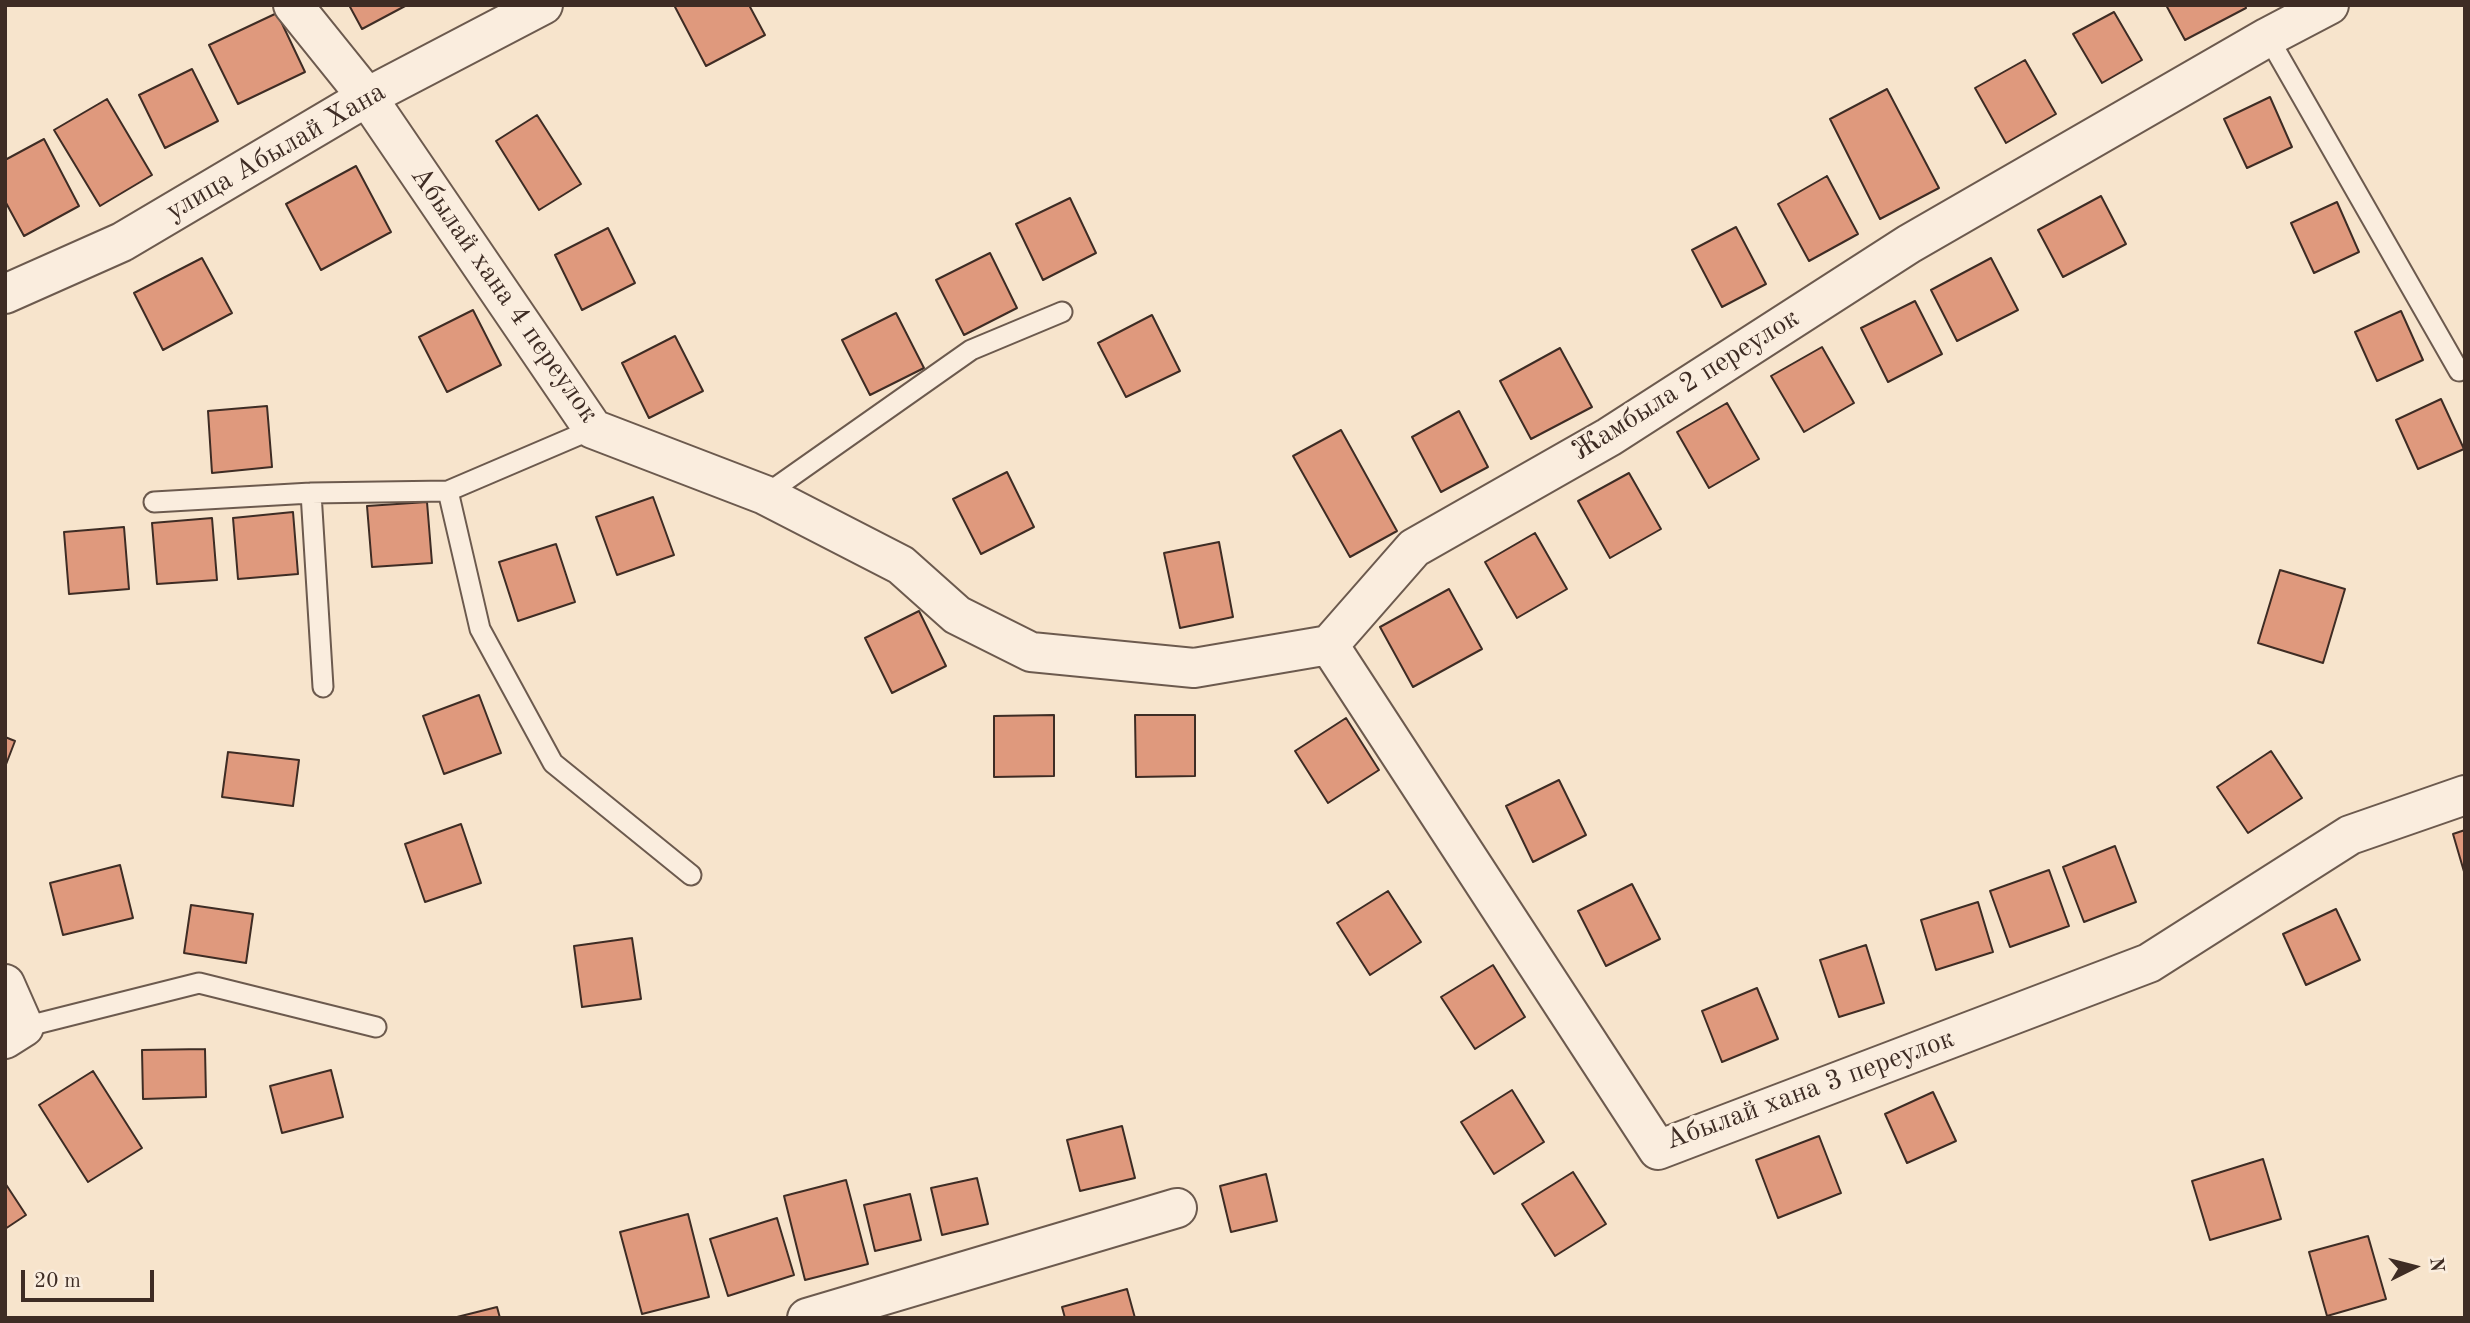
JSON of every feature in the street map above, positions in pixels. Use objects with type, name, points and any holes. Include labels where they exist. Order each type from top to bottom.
[{"type":"street","name":"Абылай хана 4 переулок","points":[[293,5],[367,97],[593,429],[765,495],[901,565],[957,615],[1031,652],[1194,668],[1329,645]]},
{"type":"street","name":"улица Абылай Хана","points":[[5,294],[122,242],[367,97],[543,5]]},
{"type":"street","name":"Жамбыла 2 переулок","points":[[1329,645],[1414,548],[1609,437],[1909,244],[2268,37],[2329,5]]},
{"type":"street","name":"Абылай хана 3 переулок","points":[[1329,645],[1658,1150],[2149,962],[2350,835],[2465,795]]},
{"type":"street","points":[[5,984],[15,1033]]},
{"type":"street","points":[[807,1318],[1177,1208]]},
{"type":"lane","points":[[2268,37],[2459,371]]},
{"type":"lane","points":[[765,495],[971,351],[1062,312]]},
{"type":"lane","points":[[154,502],[312,493],[448,491],[593,429]]},
{"type":"lane","points":[[448,491],[480,629],[553,763],[691,875]]},
{"type":"lane","points":[[312,493],[323,687]]},
{"type":"lane","points":[[15,1033],[199,983],[376,1027]]},
{"type":"building","points":[[349,5],[407,5],[362,29]]},
{"type":"building","points":[[674,5],[749,5],[765,35],[706,66]]},
{"type":"building","points":[[2166,5],[2245,5],[2246,8],[2185,40]]},
{"type":"building","points":[[2114,12],[2142,60],[2102,83],[2073,34]]},
{"type":"building","points":[[277,13],[305,72],[238,104],[209,45]]},
{"type":"building","points":[[2025,60],[2056,114],[2006,143],[1975,88]]},
{"type":"building","points":[[192,69],[218,121],[165,148],[139,95]]},
{"type":"building","points":[[1887,89],[1939,188],[1880,219],[1830,119]]},
{"type":"building","points":[[2270,97],[2292,147],[2247,168],[2224,119]]},
{"type":"building","points":[[107,99],[152,175],[100,206],[54,130]]},
{"type":"building","points":[[537,115],[581,184],[539,210],[496,141]]},
{"type":"building","points":[[44,139],[79,206],[24,236],[5,201],[5,160]]},
{"type":"building","points":[[356,166],[391,232],[321,270],[286,204]]},
{"type":"building","points":[[1827,176],[1858,234],[1809,261],[1778,204]]},
{"type":"building","points":[[2101,196],[2126,244],[2063,277],[2038,230]]},
{"type":"building","points":[[1070,198],[1096,253],[1043,280],[1016,224]]},
{"type":"building","points":[[2337,202],[2359,252],[2314,273],[2291,223]]},
{"type":"building","points":[[1736,227],[1766,284],[1722,307],[1692,250]]},
{"type":"building","points":[[608,228],[635,283],[582,310],[555,255]]},
{"type":"building","points":[[990,253],[1017,308],[964,335],[936,280]]},
{"type":"building","points":[[202,258],[232,313],[163,350],[134,293]]},
{"type":"building","points":[[1991,258],[2018,310],[1957,341],[1931,290]]},
{"type":"building","points":[[1915,301],[1942,354],[1888,382],[1861,328]]},
{"type":"building","points":[[473,310],[501,365],[447,392],[419,337]]},
{"type":"building","points":[[2401,311],[2423,360],[2377,381],[2355,332]]},
{"type":"building","points":[[896,313],[924,368],[870,395],[842,340]]},
{"type":"building","points":[[1152,315],[1180,371],[1126,397],[1098,343]]},
{"type":"building","points":[[675,336],[703,391],[649,418],[622,363]]},
{"type":"building","points":[[1822,347],[1854,403],[1804,432],[1771,376]]},
{"type":"building","points":[[1560,348],[1592,407],[1531,439],[1500,381]]},
{"type":"building","points":[[2441,399],[2464,449],[2418,469],[2396,420]]},
{"type":"building","points":[[1727,403],[1759,459],[1709,488],[1677,432]]},
{"type":"building","points":[[267,406],[272,467],[212,473],[208,411]]},
{"type":"building","points":[[1459,411],[1488,467],[1441,492],[1412,437]]},
{"type":"building","points":[[1341,430],[1397,531],[1350,557],[1293,456]]},
{"type":"building","points":[[1007,472],[1034,527],[981,554],[953,499]]},
{"type":"building","points":[[1629,473],[1661,529],[1610,558],[1578,501]]},
{"type":"building","points":[[653,497],[674,555],[617,575],[596,517]]},
{"type":"building","points":[[427,502],[432,563],[372,567],[367,506]]},
{"type":"building","points":[[293,512],[298,574],[238,579],[233,518]]},
{"type":"building","points":[[212,518],[217,580],[157,584],[152,523]]},
{"type":"building","points":[[124,527],[129,589],[69,594],[64,532]]},
{"type":"building","points":[[1535,533],[1567,589],[1517,618],[1485,562]]},
{"type":"building","points":[[1219,542],[1233,617],[1180,628],[1164,553]]},
{"type":"building","points":[[556,544],[575,602],[518,621],[499,562]]},
{"type":"building","points":[[2280,570],[2345,589],[2323,663],[2258,643]]},
{"type":"building","points":[[1449,589],[1482,649],[1413,687],[1380,627]]},
{"type":"building","points":[[919,611],[946,666],[892,693],[865,638]]},
{"type":"building","points":[[479,695],[501,753],[444,774],[423,716]]},
{"type":"building","points":[[1054,715],[1054,776],[994,777],[994,716]]},
{"type":"building","points":[[1135,715],[1195,715],[1195,776],[1136,777]]},
{"type":"building","points":[[1346,718],[1379,770],[1328,803],[1295,751]]},
{"type":"building","points":[[5,737],[15,741],[5,767]]},
{"type":"building","points":[[2271,751],[2302,798],[2248,833],[2217,787]]},
{"type":"building","points":[[228,752],[299,760],[293,806],[222,797]]},
{"type":"building","points":[[1559,780],[1586,835],[1533,862],[1506,806]]},
{"type":"building","points":[[461,824],[481,883],[425,902],[405,844]]},
{"type":"building","points":[[2465,830],[2465,875],[2453,834]]},
{"type":"building","points":[[2115,846],[2136,902],[2084,922],[2063,867]]},
{"type":"building","points":[[120,865],[133,918],[63,935],[50,883]]},
{"type":"building","points":[[2049,870],[2069,926],[2010,947],[1990,891]]},
{"type":"building","points":[[1632,884],[1660,939],[1606,966],[1578,911]]},
{"type":"building","points":[[1388,891],[1421,942],[1370,975],[1337,923]]},
{"type":"building","points":[[1978,902],[1993,952],[1936,970],[1921,920]]},
{"type":"building","points":[[191,905],[253,914],[246,963],[184,953]]},
{"type":"building","points":[[2336,909],[2360,960],[2306,985],[2283,934]]},
{"type":"building","points":[[632,938],[641,999],[582,1007],[574,946]]},
{"type":"building","points":[[1866,945],[1884,1003],[1839,1017],[1820,960]]},
{"type":"building","points":[[1493,965],[1525,1017],[1475,1049],[1441,997]]},
{"type":"building","points":[[1757,988],[1778,1039],[1722,1062],[1702,1011]]},
{"type":"building","points":[[205,1049],[206,1097],[143,1099],[142,1050]]},
{"type":"building","points":[[331,1070],[343,1117],[282,1133],[270,1086]]},
{"type":"building","points":[[93,1071],[142,1148],[88,1182],[39,1105]]},
{"type":"building","points":[[1512,1090],[1544,1142],[1494,1174],[1461,1122]]},
{"type":"building","points":[[1933,1092],[1956,1141],[1907,1163],[1885,1114]]},
{"type":"building","points":[[1122,1126],[1135,1178],[1080,1191],[1067,1140]]},
{"type":"building","points":[[1819,1136],[1841,1193],[1778,1218],[1756,1160]]},
{"type":"building","points":[[2263,1159],[2281,1219],[2210,1240],[2192,1181]]},
{"type":"building","points":[[1573,1172],[1606,1224],[1555,1256],[1522,1204]]},
{"type":"building","points":[[1266,1174],[1277,1221],[1231,1232],[1220,1186]]},
{"type":"building","points":[[977,1178],[988,1224],[942,1235],[931,1188]]},
{"type":"building","points":[[846,1180],[868,1264],[805,1280],[784,1196]]},
{"type":"building","points":[[5,1183],[26,1215],[5,1229]]},
{"type":"building","points":[[910,1194],[921,1240],[875,1251],[864,1205]]},
{"type":"building","points":[[688,1214],[709,1297],[642,1314],[620,1232]]},
{"type":"building","points":[[777,1218],[794,1275],[728,1296],[710,1239]]},
{"type":"building","points":[[2368,1236],[2386,1299],[2327,1316],[2309,1252]]},
{"type":"building","points":[[1127,1289],[1135,1318],[1065,1318],[1062,1307]]},
{"type":"building","points":[[497,1307],[500,1318],[453,1318]]}]
